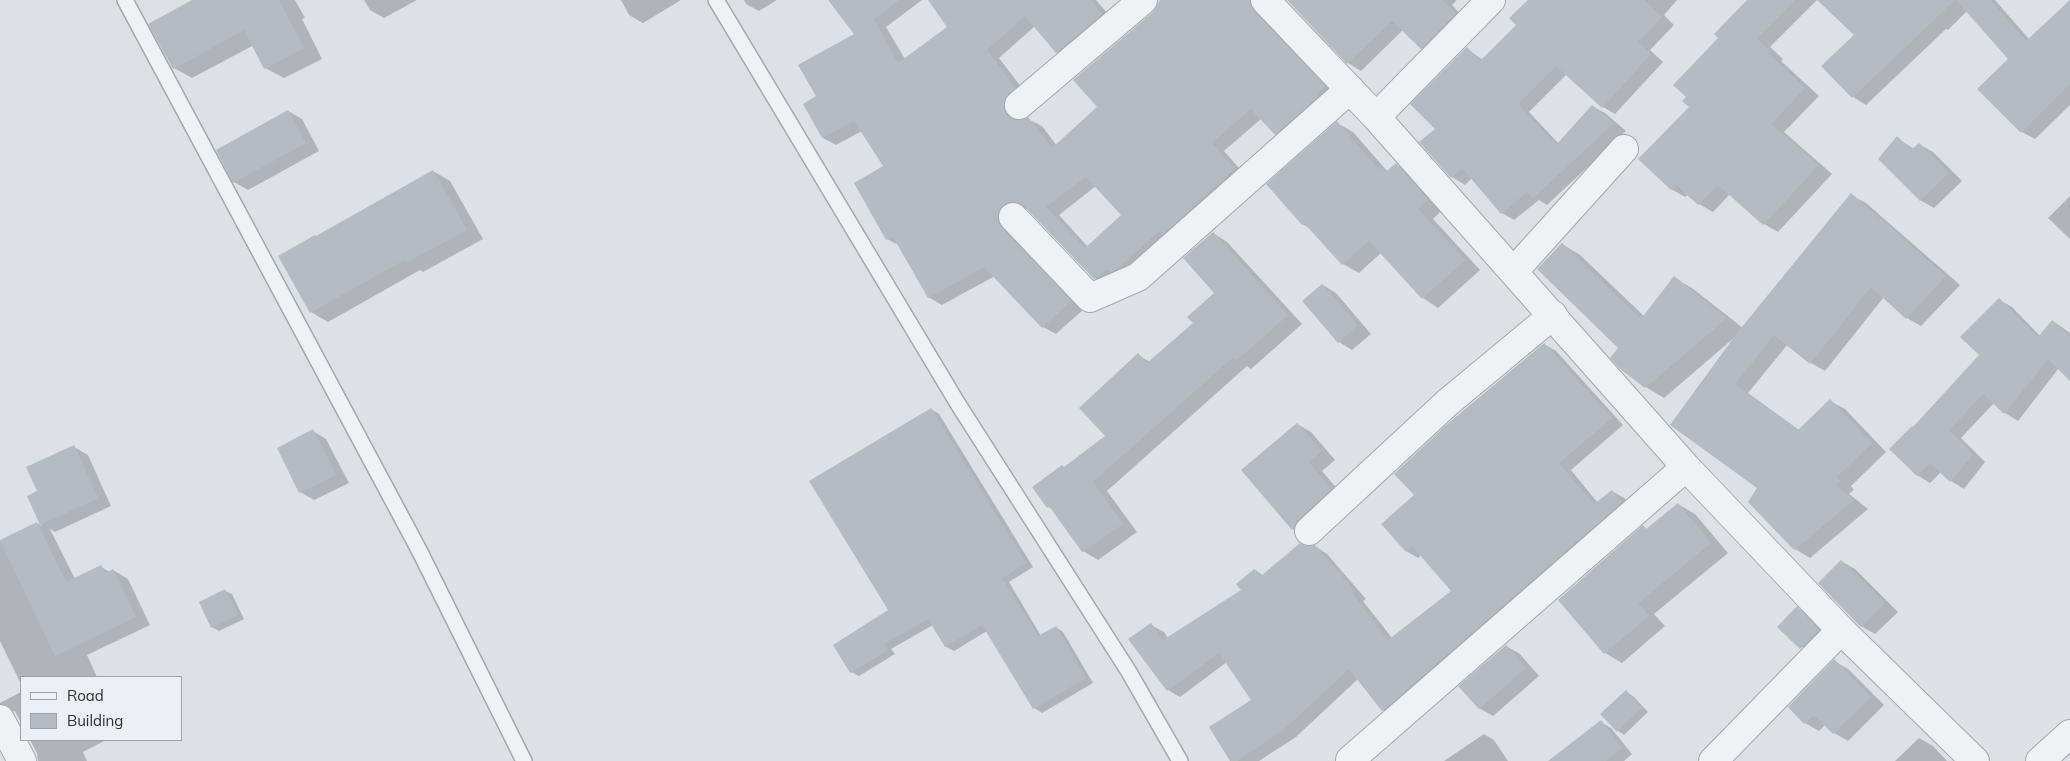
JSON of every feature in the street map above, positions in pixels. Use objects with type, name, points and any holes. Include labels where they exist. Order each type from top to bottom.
[{"type":"street","points":[[1019,104],[1144,0]]},
{"type":"street","points":[[1264,0],[1376,117],[1686,467],[1841,630],[1975,761]]},
{"type":"street","points":[[1376,117],[1491,0]]},
{"type":"street","points":[[1013,217],[1090,298],[1138,277],[1350,89]]},
{"type":"street","points":[[1514,271],[1624,148]]},
{"type":"street","points":[[1309,531],[1447,403],[1552,315]]},
{"type":"street","points":[[1350,760],[1686,467]]},
{"type":"street","points":[[1713,761],[1841,630]]},
{"type":"street","points":[[0,719],[22,761]]},
{"type":"street","points":[[2040,761],[2070,734]]},
{"type":"lane","points":[[125,0],[419,550],[524,761]]},
{"type":"lane","points":[[716,0],[958,404],[1129,672],[1180,761]]},
{"type":"building","points":[[192,0],[279,0],[304,48],[264,69],[244,30],[173,69],[148,24]]},
{"type":"building","points":[[828,0],[899,0],[874,19],[898,63],[947,27],[928,0],[1091,0],[1102,14],[1056,53],[1025,16],[987,50],[1015,88],[1004,100],[1007,115],[1014,120],[1028,117],[1052,148],[1097,107],[1073,80],[1153,12],[1160,0],[1250,0],[1254,11],[1325,86],[1317,94],[1319,96],[1275,135],[1251,109],[1212,143],[1235,169],[1162,235],[1159,231],[1117,269],[1110,272],[1107,269],[1094,279],[1024,206],[1017,202],[1009,202],[1003,205],[998,213],[998,221],[1001,227],[1071,301],[1042,328],[984,267],[928,298],[893,237],[886,240],[854,183],[883,166],[854,121],[822,138],[803,104],[816,96],[798,65],[854,34]],"holes":[[[1086,177],[1121,215],[1085,248],[1046,207]]]},
{"type":"building","points":[[1287,0],[1442,0],[1456,13],[1421,49],[1392,21],[1347,64]]},
{"type":"building","points":[[1528,0],[1644,0],[1662,17],[1638,42],[1651,54],[1602,108],[1556,66],[1518,104],[1556,145],[1592,105],[1614,123],[1533,198],[1527,192],[1501,214],[1462,168],[1451,178],[1419,142],[1435,129],[1410,104],[1467,47],[1480,61],[1516,25],[1509,18]]},
{"type":"building","points":[[1747,0],[1795,0],[1757,39],[1770,51],[1768,53],[1805,88],[1771,124],[1819,165],[1763,225],[1718,185],[1698,205],[1676,185],[1671,190],[1638,159],[1689,107],[1682,101],[1686,97],[1673,85],[1718,38],[1714,34]]},
{"type":"building","points":[[1817,0],[1955,0],[1852,98],[1821,66],[1854,35]]},
{"type":"building","points":[[1956,0],[1990,0],[2026,41],[2070,0],[2070,84],[2021,133],[1977,89],[2008,59]]},
{"type":"building","points":[[288,110],[306,143],[233,183],[216,150]]},
{"type":"building","points":[[1337,121],[1378,169],[1381,167],[1386,172],[1396,163],[1428,199],[1418,209],[1465,260],[1422,299],[1369,241],[1342,265],[1304,223],[1302,225],[1266,184]]},
{"type":"building","points":[[1897,136],[1911,150],[1919,143],[1949,173],[1920,201],[1878,159]]},
{"type":"building","points":[[433,170],[467,230],[406,263],[404,260],[310,313],[278,256]]},
{"type":"building","points":[[1851,193],[1946,276],[1906,319],[1871,287],[1810,364],[1774,335],[1735,384],[1798,430],[1830,399],[1872,443],[1837,477],[1840,481],[1836,485],[1854,500],[1794,550],[1748,502],[1757,488],[1670,425],[1737,333]]},
{"type":"building","points":[[1213,232],[1288,315],[1236,361],[1233,357],[1093,482],[1123,524],[1082,552],[1049,506],[1047,508],[1032,487],[1062,465],[1064,467],[1105,436],[1079,408],[1138,353],[1147,363],[1193,323],[1187,317],[1214,293],[1183,258]]},
{"type":"building","points":[[1562,243],[1641,319],[1674,276],[1727,318],[1645,388],[1620,369],[1610,358],[1618,348],[1537,269]]},
{"type":"building","points":[[1322,284],[1358,325],[1338,343],[1302,301]]},
{"type":"building","points":[[1999,298],[2038,337],[2052,320],[2070,337],[2070,381],[2048,359],[2004,414],[1983,394],[1949,430],[1973,454],[1950,482],[1930,463],[1917,476],[1889,449],[1913,427],[1979,355],[1960,337]]},
{"type":"building","points":[[1544,343],[1612,418],[1559,463],[1594,504],[1612,490],[1622,502],[1382,711],[1349,669],[1283,730],[1237,761],[1230,761],[1209,727],[1251,700],[1219,653],[1167,691],[1128,639],[1151,623],[1163,640],[1241,590],[1236,584],[1254,569],[1261,576],[1300,543],[1305,546],[1315,545],[1355,591],[1352,593],[1388,640],[1451,591],[1412,546],[1406,552],[1381,524],[1414,495],[1394,474],[1445,426]]},
{"type":"building","points":[[931,408],[1026,563],[1002,578],[1038,636],[1056,626],[1086,678],[1033,709],[982,625],[945,647],[928,619],[884,644],[888,650],[850,673],[833,645],[888,610],[809,481]]},
{"type":"building","points":[[1297,423],[1322,451],[1309,462],[1331,489],[1298,520],[1292,530],[1241,470]]},
{"type":"building","points":[[313,429],[336,475],[299,493],[277,448]]},
{"type":"building","points":[[74,445],[98,498],[40,525],[27,496],[37,491],[26,467]]},
{"type":"building","points":[[1678,503],[1711,543],[1638,603],[1649,616],[1604,654],[1558,600],[1643,525],[1646,529]]},
{"type":"building","points":[[37,522],[66,582],[101,565],[105,573],[113,569],[136,617],[55,656],[0,540]]},
{"type":"building","points":[[1841,560],[1885,603],[1861,627],[1818,583]]},
{"type":"building","points":[[225,589],[238,615],[211,628],[199,602]]},
{"type":"building","points":[[1797,606],[1819,630],[1800,649],[1777,627]]},
{"type":"building","points":[[1506,645],[1526,668],[1479,709],[1458,686]]},
{"type":"building","points":[[1834,659],[1871,697],[1833,734],[1814,715],[1804,724],[1788,707]]},
{"type":"building","points":[[1626,690],[1642,708],[1617,732],[1600,714]]},
{"type":"building","points":[[1601,720],[1622,748],[1606,761],[1548,761]]}]
